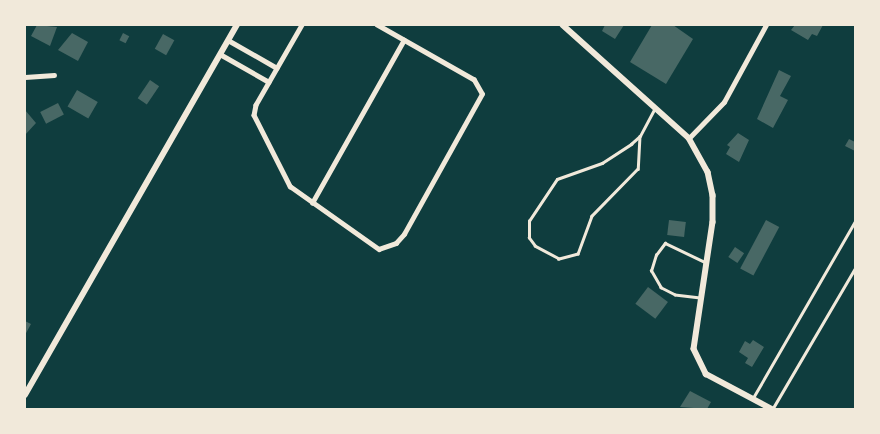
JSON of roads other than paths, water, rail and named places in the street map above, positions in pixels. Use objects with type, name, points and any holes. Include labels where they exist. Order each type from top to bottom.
[{"type":"street","points":[[25,395],[236,25]]},
{"type":"street","points":[[302,25],[269,82],[254,116],[280,170],[290,186],[372,246],[379,249],[396,243],[404,234],[480,101],[480,86],[377,25]]},
{"type":"street","points":[[563,25],[689,138],[708,172],[713,195],[707,262],[694,349],[699,365],[706,374],[772,409]]},
{"type":"street","points":[[689,138],[706,124],[724,102],[766,25]]},
{"type":"street","points":[[228,40],[277,68]]},
{"type":"street","points":[[312,203],[404,40]]},
{"type":"street","points":[[220,54],[269,82]]},
{"type":"street","points":[[25,77],[54,75]]},
{"type":"lane","points":[[640,136],[602,163],[557,179],[529,221],[529,238],[535,246],[559,259],[578,254],[592,216],[638,168],[640,136],[655,108]]},
{"type":"lane","points":[[753,399],[855,221]]},
{"type":"lane","points":[[702,298],[675,295],[661,288],[651,270],[656,255],[665,243],[707,262]]},
{"type":"lane","points":[[772,409],[855,268]]}]
